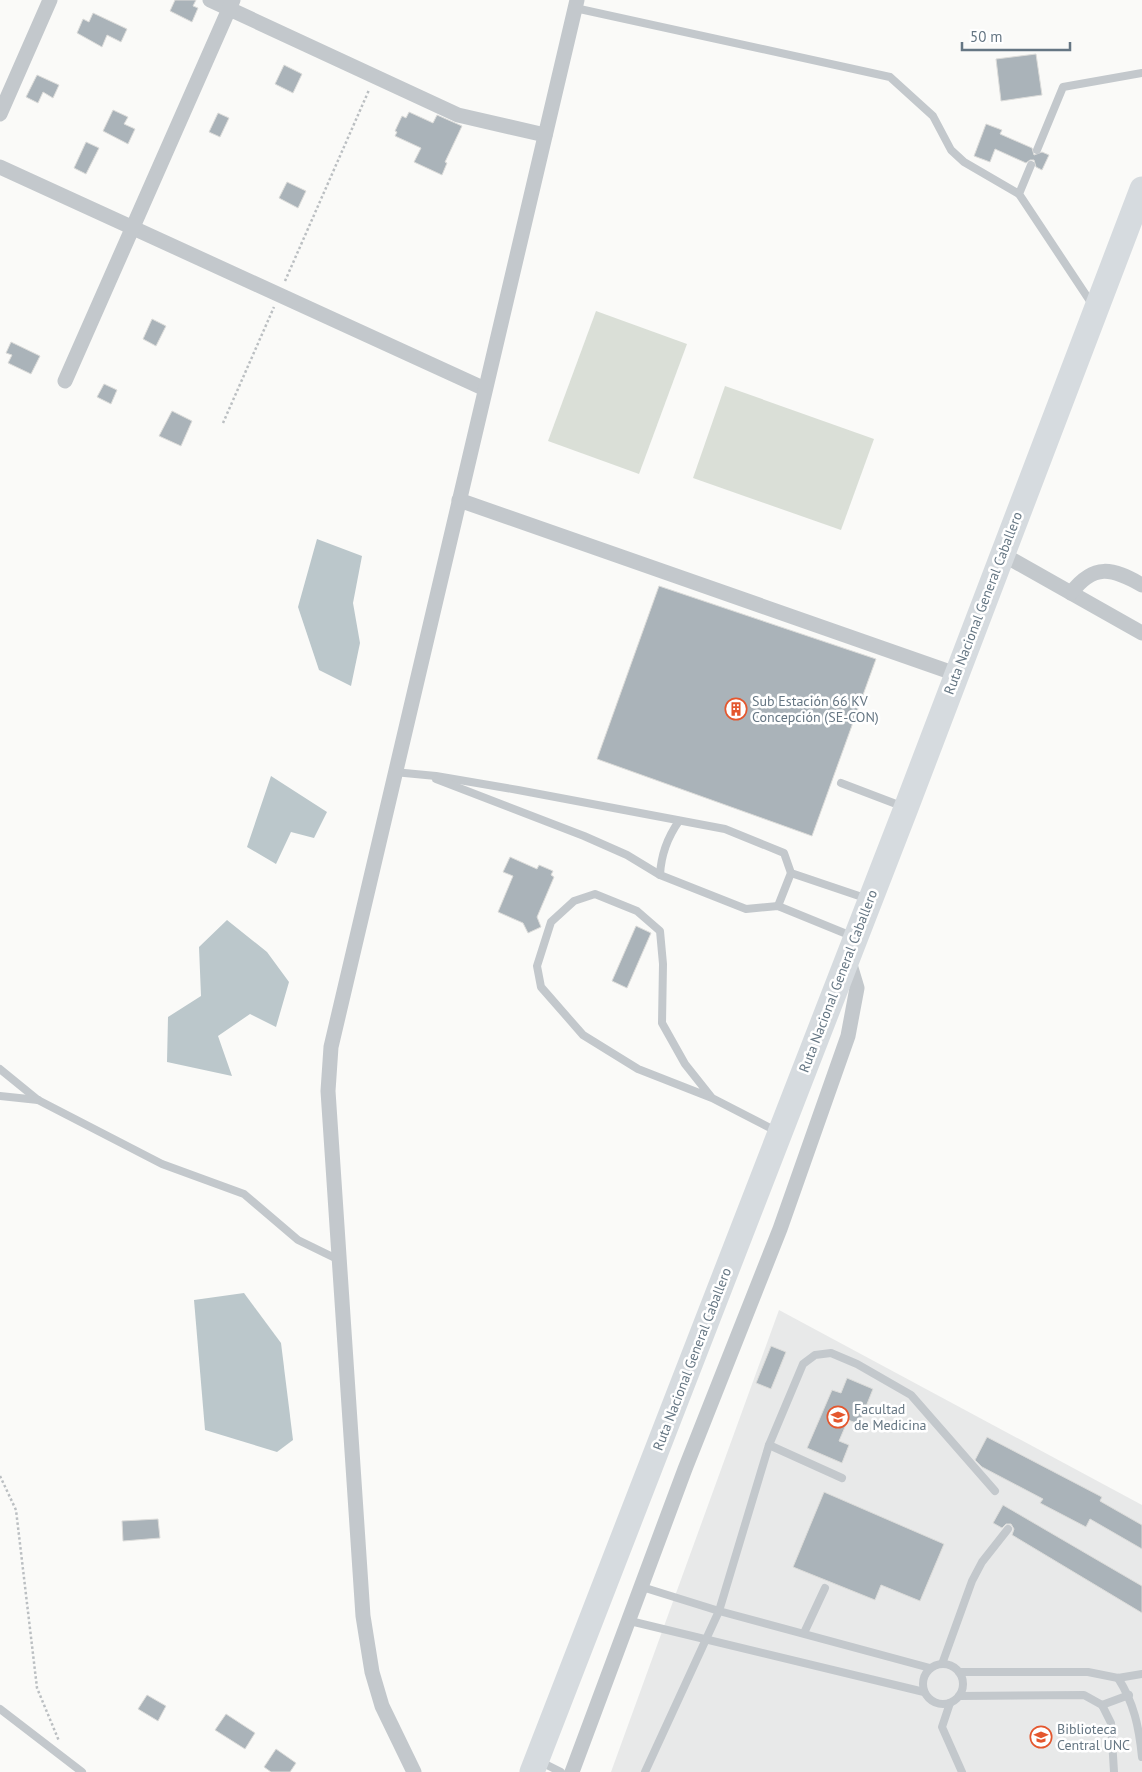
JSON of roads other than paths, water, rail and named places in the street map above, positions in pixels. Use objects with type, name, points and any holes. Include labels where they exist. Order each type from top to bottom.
[{"type":"highway","name":"Ruta Nacional General Caballero","points":[[534,1766],[906,808],[1142,189]]},
{"type":"street","points":[[0,114],[50,0]]},
{"type":"street","points":[[210,0],[231,4],[375,77],[458,116],[545,135]]},
{"type":"street","points":[[65,381],[231,4]]},
{"type":"street","points":[[414,1772],[382,1706],[372,1672],[363,1616],[328,1092],[331,1047],[394,772],[576,4]]},
{"type":"street","points":[[0,167],[485,388]]},
{"type":"street","points":[[459,500],[956,674]]},
{"type":"street","points":[[1002,554],[1142,633]]},
{"type":"street","points":[[1071,593],[1080,582],[1093,572],[1108,570],[1142,585]]},
{"type":"street","points":[[572,1772],[685,1469],[780,1229],[848,1036],[857,988],[851,947]]},
{"type":"lane","points":[[576,4],[890,77],[933,116],[951,150],[964,162],[1019,194],[1096,310]]},
{"type":"lane","points":[[1037,150],[1063,86],[1142,73]]},
{"type":"lane","points":[[1019,194],[1031,165]]},
{"type":"lane","points":[[394,772],[427,775],[518,790],[724,829],[784,853],[791,873],[778,906]]},
{"type":"lane","points":[[427,775],[584,836],[628,855],[660,875],[746,909],[778,906],[851,947]]},
{"type":"lane","points":[[841,784],[906,808]]},
{"type":"lane","points":[[660,875],[661,860],[671,833],[679,821]]},
{"type":"lane","points":[[791,873],[870,900]]},
{"type":"lane","points":[[712,1098],[685,1064],[662,1023],[664,964],[660,931],[638,911],[595,894],[574,901],[551,922],[537,966],[540,987],[583,1035],[638,1069],[712,1098],[780,1133]]},
{"type":"lane","points":[[0,1069],[38,1100],[162,1164],[244,1194],[298,1240],[339,1260]]},
{"type":"lane","points":[[0,1096],[38,1100]]},
{"type":"lane","points":[[644,1772],[719,1611],[769,1445],[804,1364],[815,1355],[831,1353],[857,1364],[911,1395],[995,1491]]},
{"type":"lane","points":[[769,1445],[842,1478]]},
{"type":"lane","points":[[942,1664],[972,1581],[982,1562],[1008,1529]]},
{"type":"lane","points":[[642,1587],[719,1611],[930,1668],[942,1664],[950,1665],[959,1672],[963,1686],[959,1696]]},
{"type":"lane","points":[[804,1633],[825,1588]]},
{"type":"lane","points":[[630,1620],[924,1692],[931,1700],[941,1704],[950,1702],[959,1696],[1084,1695],[1102,1705],[1111,1722],[1114,1772]]},
{"type":"lane","points":[[924,1692],[923,1682],[930,1668]]},
{"type":"lane","points":[[959,1672],[1088,1672],[1118,1678],[1142,1674]]},
{"type":"lane","points":[[1118,1678],[1129,1695],[1139,1726],[1142,1757]]},
{"type":"lane","points":[[1102,1705],[1129,1695]]},
{"type":"lane","points":[[950,1702],[942,1727],[962,1772]]},
{"type":"lane","points":[[0,1709],[82,1772]]},
{"type":"lane","points":[[534,1766],[561,1772]]},
{"type":"place","name":"Sub Estación 66 KV Concepción (SE-CON)","points":[[736,709]]},
{"type":"place","name":"Facultad de Medicina","points":[[838,1417]]},
{"type":"place","name":"Biblioteca Central UNC","points":[[1041,1737]]}]
